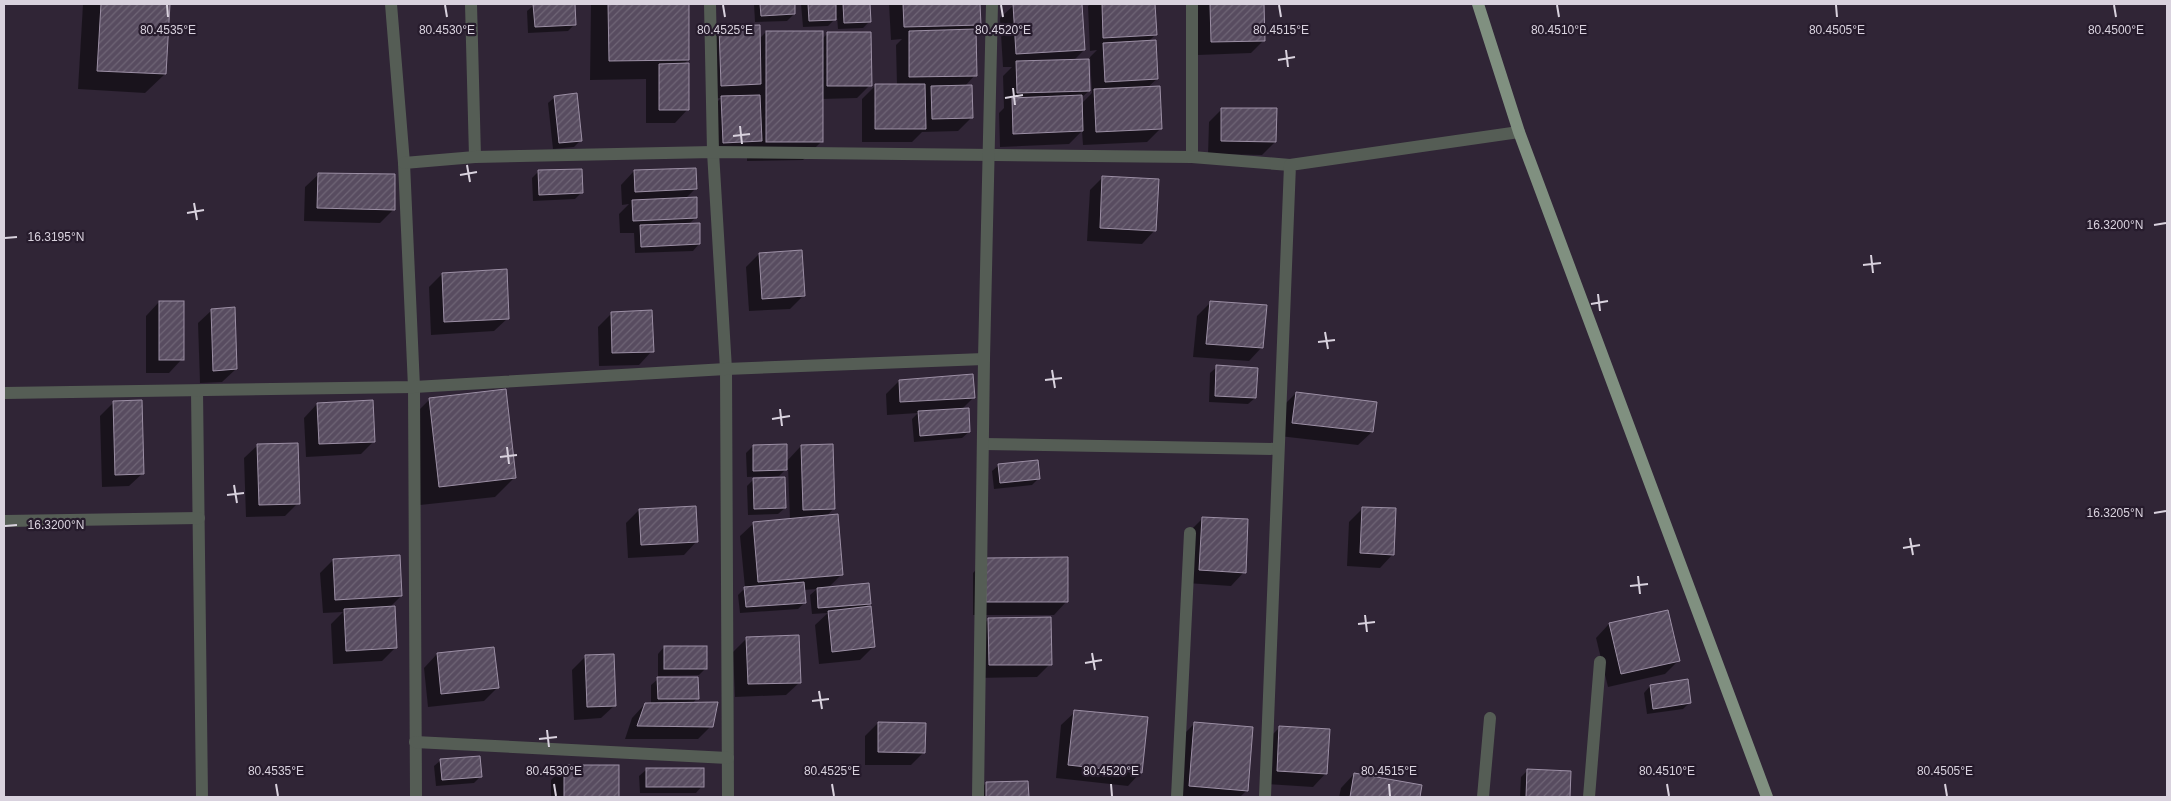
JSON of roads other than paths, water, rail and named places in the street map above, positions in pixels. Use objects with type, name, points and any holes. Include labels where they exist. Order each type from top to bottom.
[{"type":"main road","points":[[1478,4],[1519,132],[1766,797]]},
{"type":"street","points":[[391,4],[404,163],[414,387],[416,797]]},
{"type":"street","points":[[471,4],[475,158]]},
{"type":"street","points":[[710,4],[712,152],[726,369],[728,797]]},
{"type":"street","points":[[978,797],[984,359],[992,4]]},
{"type":"street","points":[[1192,4],[1192,157]]},
{"type":"street","points":[[404,163],[475,158],[712,152],[1192,157],[1290,165],[1519,132]]},
{"type":"street","points":[[1265,797],[1290,165]]},
{"type":"street","points":[[4,393],[414,387],[726,369],[984,359]]},
{"type":"street","points":[[197,391],[202,797]]},
{"type":"street","points":[[983,444],[1278,449]]},
{"type":"street","points":[[4,521],[199,518]]},
{"type":"street","points":[[1177,797],[1190,533]]},
{"type":"street","points":[[1589,797],[1600,662]]},
{"type":"street","points":[[1483,797],[1490,718]]},
{"type":"street","points":[[415,742],[728,758]]}]
